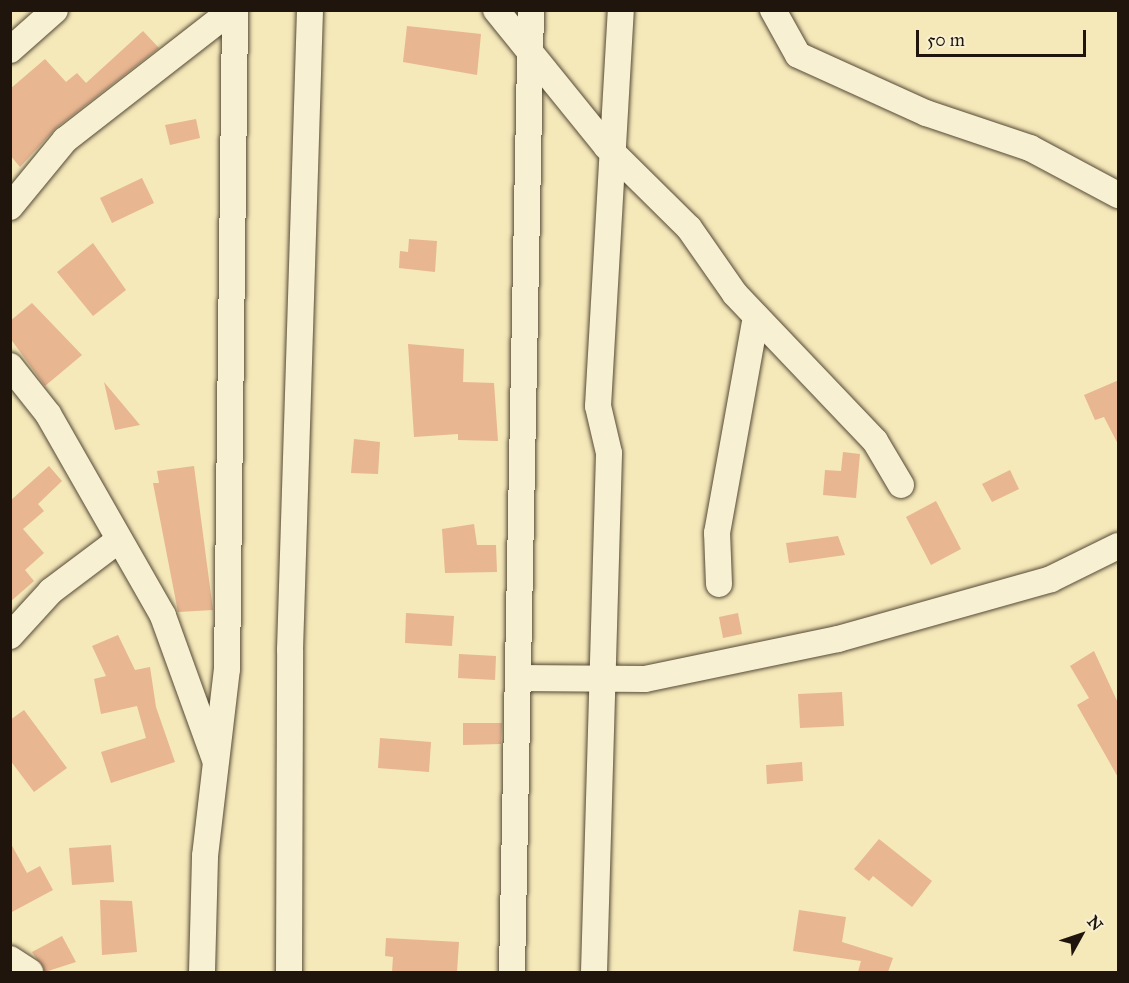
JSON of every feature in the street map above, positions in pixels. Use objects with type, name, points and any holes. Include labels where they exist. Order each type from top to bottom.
[{"type":"street","points":[[10,50],[56,10]]},
{"type":"street","points":[[10,207],[65,140],[233,10]]},
{"type":"street","points":[[202,972],[205,856],[218,766],[226,669],[233,10]]},
{"type":"street","points":[[290,972],[290,650],[310,10]]},
{"type":"street","points":[[496,10],[531,57],[616,156],[689,228],[756,316],[875,441],[901,485]]},
{"type":"street","points":[[512,972],[531,10]]},
{"type":"street","points":[[594,972],[609,453],[598,406],[616,156],[621,10]]},
{"type":"street","points":[[773,10],[798,55],[926,113],[1030,148],[1119,195]]},
{"type":"street","points":[[719,584],[717,533],[756,316]]},
{"type":"street","points":[[10,366],[48,414],[163,616],[218,766]]},
{"type":"street","points":[[10,636],[51,591],[119,540]]},
{"type":"street","points":[[519,678],[645,679],[849,637],[1051,579],[1119,546]]},
{"type":"street","points":[[10,959],[30,972]]},
{"type":"building","points":[[407,26],[481,34],[477,75],[403,62]]},
{"type":"building","points":[[143,31],[159,48],[56,128],[20,167],[10,155],[10,89],[45,59],[66,82],[77,73],[86,83]]},
{"type":"building","points":[[196,119],[200,138],[170,145],[165,125]]},
{"type":"building","points":[[142,178],[154,203],[112,223],[100,198]]},
{"type":"building","points":[[409,239],[437,241],[435,272],[399,268],[400,251],[408,252]]},
{"type":"building","points":[[93,243],[126,290],[93,316],[57,272]]},
{"type":"building","points":[[32,303],[82,355],[45,386],[10,338],[10,321]]},
{"type":"building","points":[[408,344],[464,349],[463,382],[494,383],[498,441],[458,440],[458,434],[414,437]]},
{"type":"building","points":[[1119,380],[1119,446],[1104,417],[1095,420],[1084,395]]},
{"type":"building","points":[[104,382],[140,425],[115,430]]},
{"type":"building","points":[[354,439],[380,442],[378,474],[351,473]]},
{"type":"building","points":[[843,452],[860,454],[856,498],[823,495],[825,470],[841,471]]},
{"type":"building","points":[[49,466],[62,481],[38,504],[44,511],[23,529],[44,553],[25,570],[34,581],[10,602],[10,501]]},
{"type":"building","points":[[194,466],[213,610],[178,612],[153,483],[159,483],[157,471]]},
{"type":"building","points":[[1010,470],[1019,489],[992,502],[982,484]]},
{"type":"building","points":[[936,501],[961,549],[931,565],[906,517]]},
{"type":"building","points":[[474,524],[477,545],[496,545],[497,572],[445,573],[442,529]]},
{"type":"building","points":[[838,536],[845,555],[789,563],[786,543]]},
{"type":"building","points":[[406,613],[454,616],[452,646],[405,643]]},
{"type":"building","points":[[738,613],[742,634],[723,638],[719,617]]},
{"type":"building","points":[[118,635],[135,670],[150,667],[156,707],[175,762],[111,783],[101,752],[146,738],[137,706],[101,714],[94,679],[106,676],[92,646]]},
{"type":"building","points":[[1094,651],[1119,705],[1119,779],[1077,705],[1089,698],[1070,666]]},
{"type":"building","points":[[459,654],[496,656],[495,680],[458,678]]},
{"type":"building","points":[[842,692],[844,726],[800,728],[798,694]]},
{"type":"building","points":[[24,710],[67,768],[34,792],[10,760],[10,720]]},
{"type":"building","points":[[463,723],[502,723],[501,744],[463,745]]},
{"type":"building","points":[[380,738],[431,742],[429,772],[378,768]]},
{"type":"building","points":[[802,762],[803,781],[767,784],[766,765]]},
{"type":"building","points":[[879,839],[932,881],[912,907],[873,876],[869,881],[854,869]]},
{"type":"building","points":[[10,842],[27,873],[40,866],[53,890],[10,913]]},
{"type":"building","points":[[111,845],[114,882],[72,885],[69,848]]},
{"type":"building","points":[[100,900],[132,901],[137,952],[102,955]]},
{"type":"building","points":[[799,910],[846,917],[842,942],[893,958],[888,972],[858,972],[861,961],[793,951]]},
{"type":"building","points":[[62,936],[76,962],[45,972],[32,952]]},
{"type":"building","points":[[386,938],[459,942],[457,972],[392,972],[393,957],[385,956]]}]
